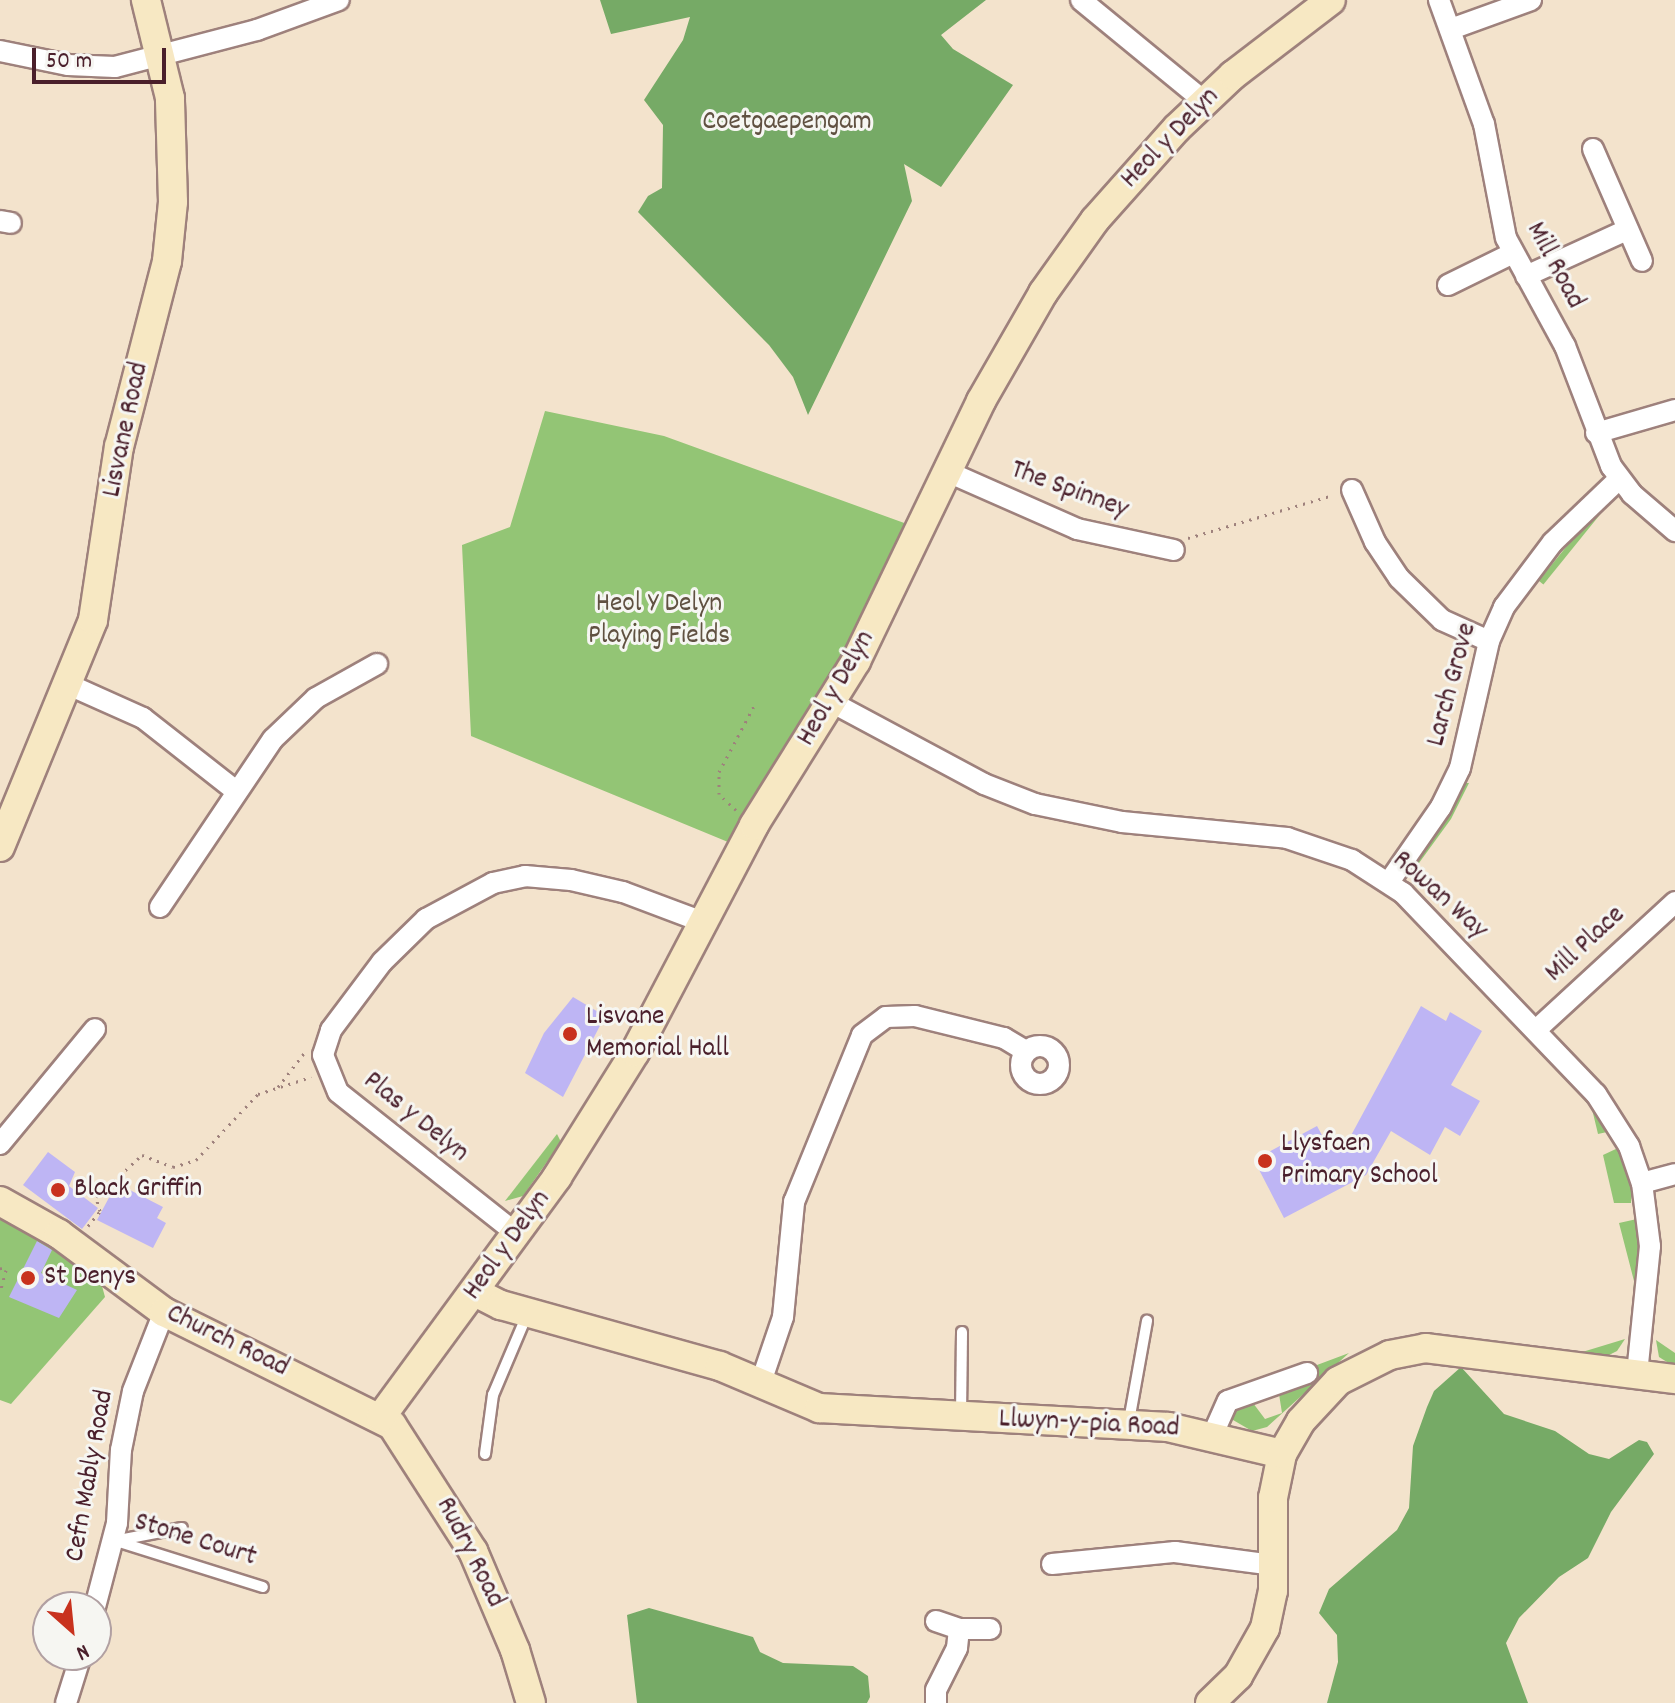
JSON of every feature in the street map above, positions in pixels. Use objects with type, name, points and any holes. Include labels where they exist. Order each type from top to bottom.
[{"type":"street","name":"Lisvane Road","points":[[0,847],[97,606],[119,447],[167,261],[174,153],[160,55],[146,0]]},
{"type":"street","points":[[0,51],[68,65],[115,67],[257,30],[339,0]]},
{"type":"street","points":[[1081,0],[1204,101]]},
{"type":"street","name":"Heol y Delyn","points":[[381,1417],[517,1234],[615,1087],[754,825],[833,703],[1002,362],[1067,258],[1125,185],[1204,101],[1331,0]]},
{"type":"street","name":"Mill Road","points":[[1439,0],[1484,124],[1498,216],[1513,253],[1565,346],[1596,433],[1619,479],[1675,531]]},
{"type":"street","points":[[1451,29],[1531,0]]},
{"type":"street","points":[[1593,149],[1642,261]]},
{"type":"street","points":[[1526,276],[1627,230]]},
{"type":"street","points":[[1448,285],[1513,253]]},
{"type":"street","points":[[1596,433],[1675,410]]},
{"type":"street","name":"The Spinney","points":[[948,472],[1077,529],[1174,550]]},
{"type":"street","name":"Larch Grove","points":[[1389,882],[1441,807],[1460,768],[1489,641],[1535,562],[1619,479]]},
{"type":"street","points":[[1352,490],[1375,542],[1399,578],[1442,620],[1489,641]]},
{"type":"street","points":[[160,907],[236,791],[296,714],[337,683],[377,664]]},
{"type":"street","points":[[67,684],[143,718],[236,791]]},
{"type":"street","name":"Rowan Way","points":[[833,703],[984,784],[1035,804],[1108,820],[1287,838],[1352,860],[1389,882],[1536,1030],[1609,1111],[1642,1183],[1650,1246],[1637,1374]]},
{"type":"street","name":"Plas y Delyn","points":[[517,1234],[345,1099],[326,1073],[323,1055],[331,1030],[382,962],[426,919],[477,889],[512,878],[546,875],[623,892],[703,922]]},
{"type":"street","name":"Mill Place","points":[[1536,1030],[1675,902]]},
{"type":"street","points":[[761,1382],[783,1317],[794,1202],[862,1035],[886,1017],[915,1016],[1004,1038],[1026,1051]]},
{"type":"street","points":[[0,1144],[95,1029]]},
{"type":"street","points":[[1642,1183],[1675,1174]]},
{"type":"street","name":"Church Road","points":[[0,1201],[59,1234],[164,1312],[381,1417]]},
{"type":"street","name":"Llwyn-y-pia Road","points":[[475,1292],[527,1313],[720,1366],[833,1410],[1129,1426],[1213,1434],[1282,1454]]},
{"type":"street","name":"Cefn Mably Road","points":[[99,1591],[113,1540],[133,1391],[164,1312]]},
{"type":"street","points":[[1210,1703],[1257,1649],[1273,1591],[1272,1507],[1282,1454],[1301,1421],[1338,1381],[1404,1351],[1473,1351],[1675,1379]]},
{"type":"street","points":[[1213,1434],[1228,1401],[1307,1373]]},
{"type":"street","name":"Rudry Road","points":[[381,1417],[420,1462],[473,1551],[515,1650],[531,1703]]},
{"type":"street","points":[[1052,1564],[1175,1552],[1274,1565]]},
{"type":"street","points":[[936,1621],[959,1629],[990,1629]]},
{"type":"street","points":[[936,1703],[936,1690],[957,1648],[959,1629]]},
{"type":"street","points":[[66,1703],[76,1671]]},
{"type":"lane","points":[[485,1454],[493,1395],[527,1313]]},
{"type":"lane","points":[[1129,1426],[1147,1321]]},
{"type":"lane","points":[[961,1417],[962,1332]]},
{"type":"lane","points":[[113,1540],[182,1528]]},
{"type":"lane","name":"Stone Court","points":[[113,1540],[263,1587]]},
{"type":"path","points":[[1174,550],[1192,534],[1352,490]]},
{"type":"path","points":[[754,825],[719,794],[719,772],[755,704]]},
{"type":"path","points":[[80,1236],[100,1211],[96,1197],[142,1155],[173,1167],[196,1160],[258,1094],[326,1073]]},
{"type":"path","points":[[0,1268],[6,1270],[0,1293]]},
{"type":"green space","name":"Coetgaepengam","points":[[600,0],[986,0],[941,35],[953,49],[1013,85],[941,187],[904,164],[912,201],[808,415],[793,377],[769,345],[638,212],[648,196],[662,188],[663,125],[644,100],[683,40],[690,17],[611,34]]},
{"type":"green space","name":"Heol Y Delyn Playing Fields","points":[[545,411],[664,436],[907,524],[836,672],[728,842],[471,736],[462,545],[510,527]]},
{"type":"green space","points":[[1596,510],[1601,514],[1543,584],[1539,581]]},
{"type":"green space","points":[[1462,783],[1469,783],[1451,819],[1419,863],[1412,864]]},
{"type":"green space","points":[[1567,1080],[1594,1106],[1607,1132],[1598,1134],[1592,1109]]},
{"type":"green space","points":[[557,1134],[561,1142],[523,1196],[505,1201]]},
{"type":"green space","points":[[1618,1148],[1632,1190],[1631,1203],[1614,1203],[1603,1155]]},
{"type":"green space","points":[[0,1212],[99,1275],[105,1297],[11,1404],[0,1400]]},
{"type":"green space","points":[[1637,1219],[1639,1262],[1631,1326],[1634,1281],[1619,1223]]},
{"type":"green space","points":[[1625,1339],[1617,1351],[1605,1357],[1579,1353]]},
{"type":"green space","points":[[1656,1340],[1675,1353],[1675,1367],[1659,1357]]},
{"type":"green space","points":[[1349,1353],[1267,1427],[1252,1431],[1233,1420],[1233,1410],[1253,1403],[1265,1419],[1282,1413],[1279,1394],[1316,1380],[1317,1365]]},
{"type":"green space","points":[[1461,1367],[1504,1414],[1555,1431],[1589,1454],[1609,1459],[1639,1440],[1647,1442],[1654,1454],[1611,1512],[1588,1558],[1559,1577],[1519,1618],[1506,1643],[1528,1703],[1327,1703],[1338,1662],[1337,1635],[1319,1613],[1329,1589],[1397,1530],[1409,1508],[1413,1446],[1427,1407],[1434,1391]]},
{"type":"green space","points":[[649,1608],[753,1637],[760,1652],[783,1663],[853,1666],[868,1676],[870,1697],[867,1703],[637,1703],[627,1615]]},
{"type":"building","points":[[573,997],[605,1016],[563,1097],[525,1073],[544,1033]]},
{"type":"building","points":[[1421,1006],[1446,1021],[1450,1012],[1482,1031],[1451,1085],[1480,1101],[1460,1136],[1445,1127],[1430,1155],[1391,1131],[1366,1175],[1284,1218],[1254,1160],[1317,1126],[1330,1150],[1348,1141]]},
{"type":"building","points":[[48,1152],[75,1172],[69,1186],[98,1208],[82,1229],[23,1185]]},
{"type":"building","points":[[126,1188],[163,1207],[157,1218],[166,1223],[153,1248],[97,1220],[112,1192],[121,1197]]},
{"type":"building","name":"St Denys","points":[[37,1241],[52,1250],[41,1273],[77,1290],[59,1318],[9,1297]]},
{"type":"place","name":"Lisvane Memorial Hall","points":[[570,1034]]},
{"type":"place","name":"Llysfaen Primary School","points":[[1265,1161]]},
{"type":"place","name":"Black Griffin","points":[[58,1190]]},
{"type":"place","name":"St Denys","points":[[28,1278]]}]
